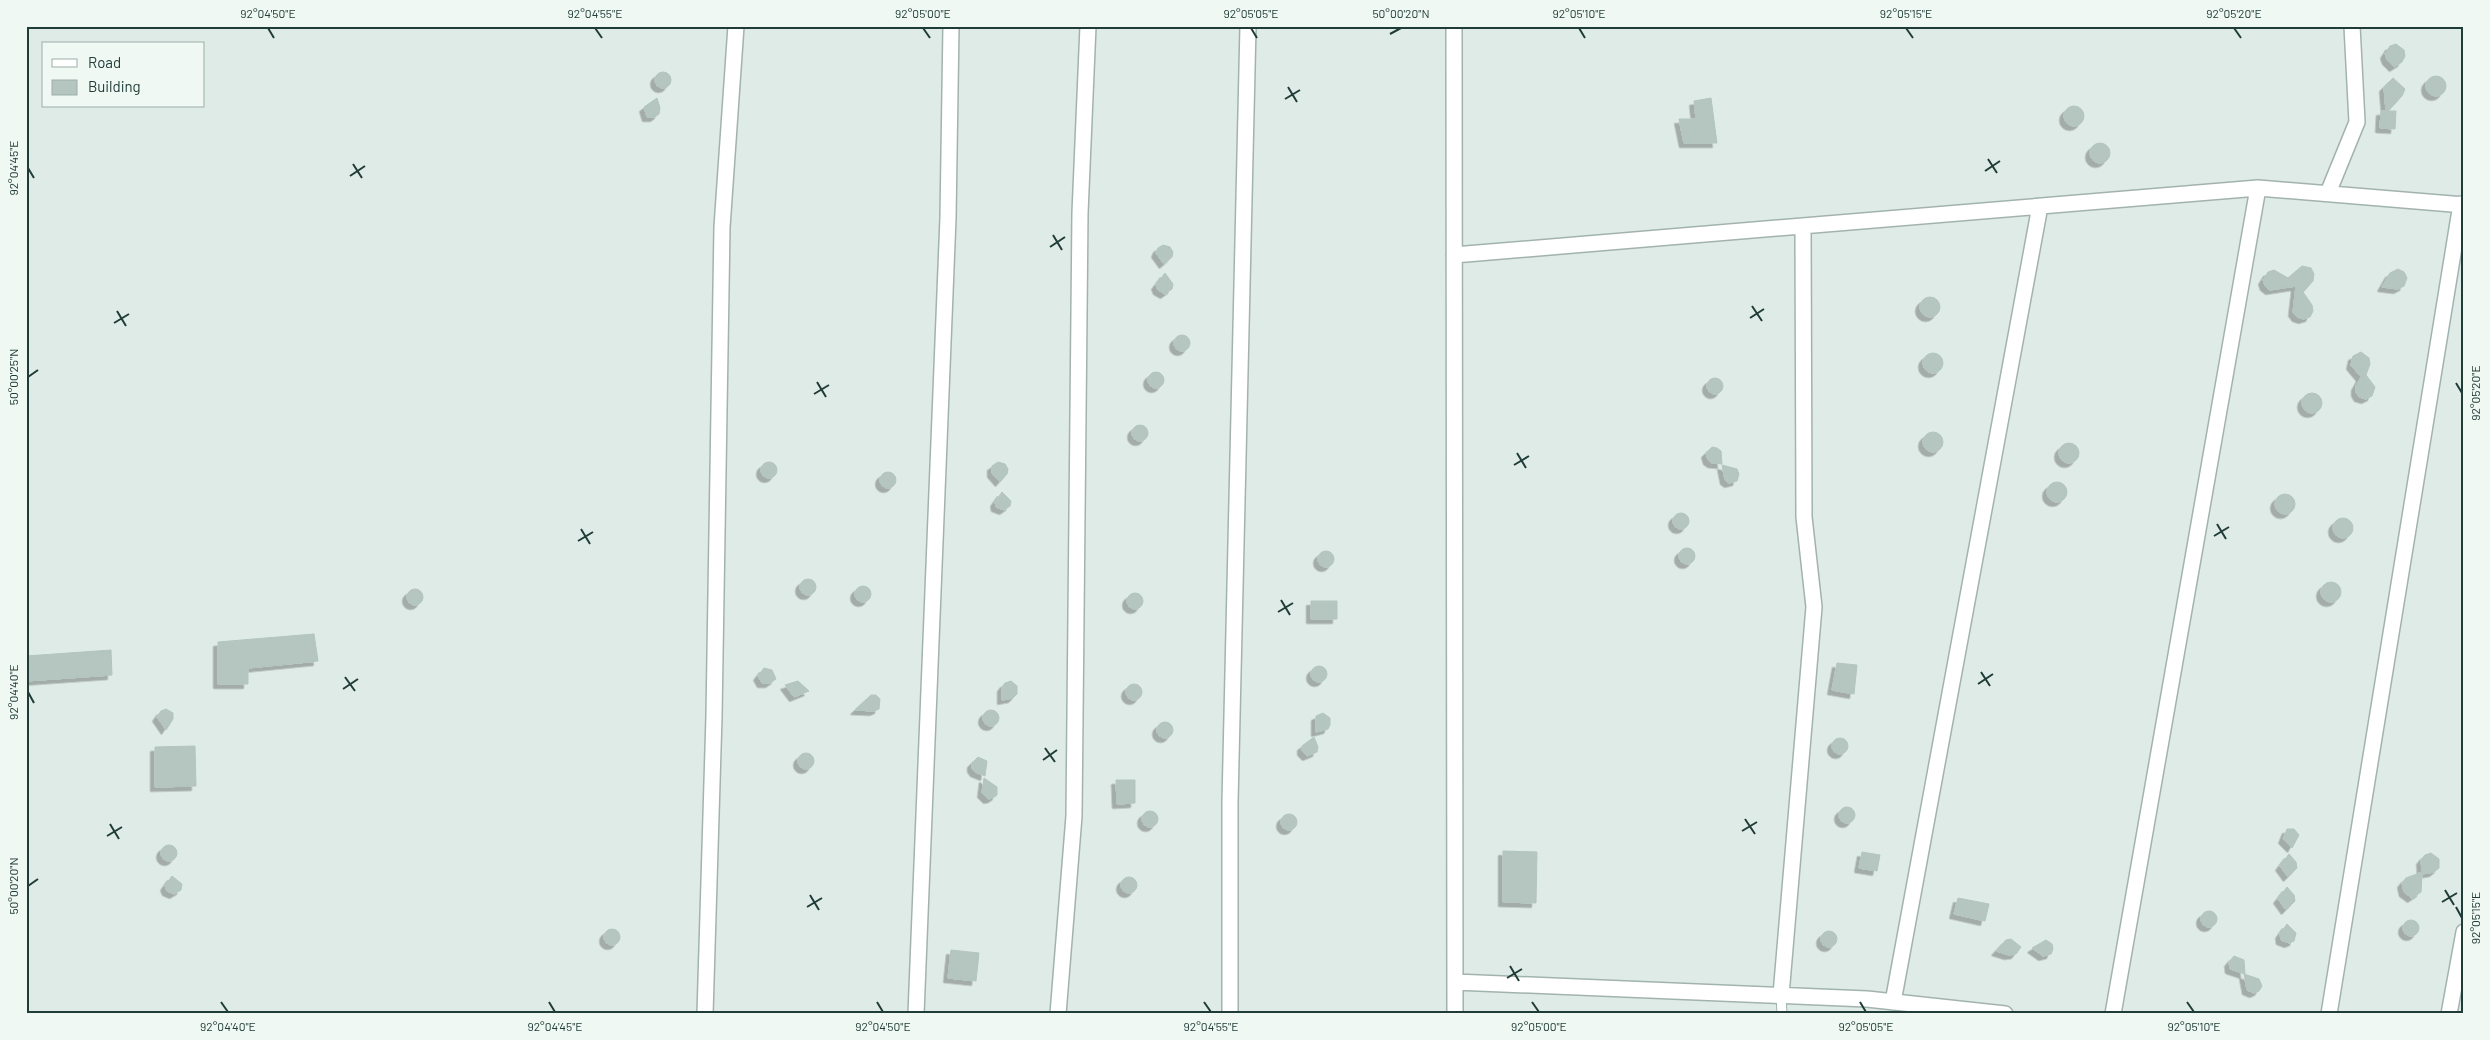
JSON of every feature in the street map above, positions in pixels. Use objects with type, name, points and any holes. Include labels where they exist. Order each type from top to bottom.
[{"type":"street","points":[[705,1014],[714,706],[722,227],[736,26]]},
{"type":"street","points":[[916,1014],[948,218],[951,26]]},
{"type":"street","points":[[1058,1014],[1074,816],[1080,213],[1088,26]]},
{"type":"street","points":[[1230,1014],[1230,802],[1248,26]]},
{"type":"street","points":[[1454,26],[1455,1014]]},
{"type":"street","points":[[2328,193],[2357,122],[2352,26]]},
{"type":"street","points":[[1454,255],[2258,188],[2462,204],[2329,1014]]},
{"type":"street","points":[[2113,1014],[2258,188]]},
{"type":"street","points":[[1903,1006],[2040,206]]},
{"type":"street","points":[[1781,995],[1814,608],[1804,517],[1804,226]]},
{"type":"street","points":[[2449,1014],[2464,932]]},
{"type":"street","points":[[1455,982],[1781,995],[2005,1014]]},
{"type":"lane","points":[[1781,995],[1782,1014]]},
{"type":"building","points":[[2396,44],[2404,50],[2405,56],[2402,62],[2394,67],[2387,60],[2385,54],[2390,46]]},
{"type":"building","points":[[660,72],[666,72],[671,77],[669,86],[660,88],[655,83],[655,77]]},
{"type":"building","points":[[2436,76],[2443,79],[2446,86],[2443,93],[2436,96],[2429,93],[2426,86],[2429,79]]},
{"type":"building","points":[[2393,78],[2405,89],[2402,96],[2388,111],[2396,111],[2395,129],[2380,128],[2381,111],[2386,111],[2384,87]]},
{"type":"building","points":[[657,98],[660,108],[659,114],[655,117],[647,117],[644,107]]},
{"type":"building","points":[[1711,98],[1717,143],[1684,143],[1679,119],[1696,119],[1694,101]]},
{"type":"building","points":[[2074,106],[2081,109],[2084,116],[2081,123],[2074,126],[2067,123],[2064,116],[2067,109]]},
{"type":"building","points":[[2100,143],[2107,146],[2110,153],[2107,160],[2100,163],[2093,160],[2090,153],[2093,146]]},
{"type":"building","points":[[1163,245],[1170,247],[1173,252],[1172,257],[1164,264],[1156,253],[1158,248]]},
{"type":"building","points":[[2302,266],[2311,268],[2314,274],[2313,281],[2303,292],[2312,305],[2313,311],[2310,317],[2303,319],[2297,317],[2293,312],[2296,286],[2270,290],[2265,286],[2263,280],[2268,272],[2274,270],[2288,278]]},
{"type":"building","points":[[2398,269],[2404,272],[2407,278],[2404,286],[2398,289],[2382,287],[2390,273]]},
{"type":"building","points":[[1165,273],[1173,284],[1172,289],[1165,294],[1158,290],[1156,285]]},
{"type":"building","points":[[1930,297],[1937,300],[1940,307],[1937,314],[1930,317],[1923,314],[1920,307],[1923,300]]},
{"type":"building","points":[[1179,335],[1185,335],[1190,340],[1188,349],[1179,351],[1174,346],[1174,340]]},
{"type":"building","points":[[2361,352],[2369,358],[2370,364],[2366,375],[2375,387],[2372,396],[2366,399],[2359,397],[2356,392],[2356,386],[2361,377],[2351,365],[2353,356]]},
{"type":"building","points":[[1933,353],[1940,356],[1943,363],[1940,370],[1933,373],[1926,370],[1923,363],[1926,356]]},
{"type":"building","points":[[1153,372],[1159,372],[1164,377],[1162,386],[1153,388],[1148,383],[1148,377]]},
{"type":"building","points":[[1712,378],[1718,378],[1723,383],[1721,392],[1712,394],[1707,389],[1707,383]]},
{"type":"building","points":[[2312,393],[2319,396],[2322,403],[2319,410],[2312,413],[2305,410],[2302,403],[2305,396]]},
{"type":"building","points":[[1137,425],[1143,425],[1148,430],[1146,439],[1137,441],[1132,436],[1132,430]]},
{"type":"building","points":[[1933,432],[1940,435],[1943,442],[1940,449],[1933,452],[1926,449],[1923,442],[1926,435]]},
{"type":"building","points":[[2069,443],[2076,446],[2079,453],[2076,460],[2069,463],[2062,460],[2059,453],[2062,446]]},
{"type":"building","points":[[1712,447],[1721,451],[1722,464],[1712,463],[1708,460],[1706,453]]},
{"type":"building","points":[[766,462],[772,462],[777,467],[775,476],[766,478],[761,473],[761,467]]},
{"type":"building","points":[[998,462],[1005,464],[1008,469],[1007,474],[1000,482],[992,473],[992,466]]},
{"type":"building","points":[[1722,465],[1737,469],[1739,474],[1737,481],[1729,483],[1725,480]]},
{"type":"building","points":[[885,472],[891,472],[896,477],[894,486],[885,488],[880,483],[880,477]]},
{"type":"building","points":[[2057,482],[2064,485],[2067,492],[2064,499],[2057,502],[2050,499],[2047,492],[2050,485]]},
{"type":"building","points":[[1002,492],[1011,501],[1010,506],[1004,510],[996,507],[995,502]]},
{"type":"building","points":[[2285,494],[2292,497],[2295,504],[2292,511],[2285,514],[2278,511],[2275,504],[2278,497]]},
{"type":"building","points":[[1678,513],[1684,513],[1689,518],[1687,527],[1678,529],[1673,524],[1673,518]]},
{"type":"building","points":[[2343,518],[2350,521],[2353,528],[2350,535],[2343,538],[2336,535],[2333,528],[2336,521]]},
{"type":"building","points":[[1684,548],[1690,548],[1695,553],[1693,562],[1684,564],[1679,559],[1679,553]]},
{"type":"building","points":[[1323,551],[1329,551],[1334,556],[1332,565],[1323,567],[1318,562],[1318,556]]},
{"type":"building","points":[[805,579],[811,579],[816,584],[814,593],[805,595],[800,590],[800,584]]},
{"type":"building","points":[[2331,582],[2338,585],[2341,592],[2338,599],[2331,602],[2324,599],[2321,592],[2324,585]]},
{"type":"building","points":[[860,586],[866,586],[871,591],[869,600],[860,602],[855,597],[855,591]]},
{"type":"building","points":[[412,589],[418,589],[423,594],[421,603],[412,605],[407,600],[407,594]]},
{"type":"building","points":[[1132,593],[1138,593],[1143,598],[1141,607],[1132,609],[1127,604],[1127,598]]},
{"type":"building","points":[[1311,601],[1337,601],[1337,619],[1311,619]]},
{"type":"building","points":[[314,634],[318,661],[248,668],[248,684],[218,684],[218,642]]},
{"type":"building","points":[[111,650],[112,675],[26,681],[26,656]]},
{"type":"building","points":[[1837,663],[1857,665],[1854,694],[1832,690]]},
{"type":"building","points":[[1316,666],[1322,666],[1327,671],[1325,680],[1316,682],[1311,677],[1311,671]]},
{"type":"building","points":[[764,668],[772,670],[776,679],[770,683],[762,683],[758,676]]},
{"type":"building","points":[[798,681],[809,691],[794,697],[785,685]]},
{"type":"building","points":[[1011,681],[1017,686],[1017,694],[1013,698],[1002,700],[1002,687],[1005,683]]},
{"type":"building","points":[[1131,684],[1137,684],[1142,689],[1140,698],[1131,700],[1126,695],[1126,689]]},
{"type":"building","points":[[871,695],[876,695],[880,699],[879,709],[874,711],[855,710]]},
{"type":"building","points":[[166,709],[173,713],[173,719],[166,730],[157,717],[161,711]]},
{"type":"building","points":[[988,710],[994,710],[999,715],[997,724],[988,726],[983,721],[983,715]]},
{"type":"building","points":[[1323,713],[1330,718],[1330,725],[1328,729],[1316,732],[1316,716]]},
{"type":"building","points":[[1162,722],[1168,722],[1173,727],[1171,736],[1162,738],[1157,733],[1157,727]]},
{"type":"building","points":[[1314,737],[1318,747],[1317,752],[1307,756],[1302,751],[1302,746]]},
{"type":"building","points":[[1837,738],[1843,738],[1848,743],[1846,752],[1837,754],[1832,749],[1832,743]]},
{"type":"building","points":[[195,746],[196,786],[155,787],[155,747]]},
{"type":"building","points":[[803,753],[809,753],[814,758],[812,767],[803,769],[798,764],[798,758]]},
{"type":"building","points":[[978,757],[987,761],[985,776],[975,772],[972,768],[972,763]]},
{"type":"building","points":[[984,778],[997,787],[997,795],[993,798],[988,799],[982,793]]},
{"type":"building","points":[[1116,780],[1135,780],[1135,803],[1117,804]]},
{"type":"building","points":[[1844,807],[1850,807],[1855,812],[1853,821],[1844,823],[1839,818],[1839,812]]},
{"type":"building","points":[[1147,811],[1153,811],[1158,816],[1156,825],[1147,827],[1142,822],[1142,816]]},
{"type":"building","points":[[1286,814],[1292,814],[1297,819],[1295,828],[1286,830],[1281,825],[1281,819]]},
{"type":"building","points":[[2287,829],[2294,829],[2299,835],[2292,848],[2283,839]]},
{"type":"building","points":[[166,845],[172,845],[177,850],[175,859],[166,861],[161,856],[161,850]]},
{"type":"building","points":[[1503,851],[1537,852],[1536,903],[1503,902]]},
{"type":"building","points":[[1862,852],[1880,855],[1877,871],[1859,868]]},
{"type":"building","points":[[2431,853],[2439,859],[2439,868],[2434,872],[2422,874],[2421,892],[2412,898],[2404,892],[2402,883],[2406,878],[2422,872],[2421,860],[2425,855]]},
{"type":"building","points":[[2289,854],[2296,862],[2297,868],[2288,877],[2280,866]]},
{"type":"building","points":[[172,876],[182,884],[181,890],[174,894],[167,891],[165,886]]},
{"type":"building","points":[[1126,877],[1132,877],[1137,882],[1135,891],[1126,893],[1121,888],[1121,882]]},
{"type":"building","points":[[2287,887],[2294,895],[2295,901],[2286,910],[2278,899]]},
{"type":"building","points":[[1958,898],[1989,904],[1985,921],[1954,914]]},
{"type":"building","points":[[2206,911],[2212,911],[2217,916],[2215,925],[2206,927],[2201,922],[2201,916]]},
{"type":"building","points":[[2408,920],[2414,920],[2419,925],[2417,934],[2408,936],[2403,931],[2403,925]]},
{"type":"building","points":[[2287,924],[2296,933],[2294,941],[2289,943],[2281,940],[2280,934]]},
{"type":"building","points":[[609,929],[615,929],[620,934],[618,943],[609,945],[604,940],[604,934]]},
{"type":"building","points":[[1826,931],[1832,931],[1837,936],[1835,945],[1826,947],[1821,942],[1821,936]]},
{"type":"building","points":[[2011,939],[2021,947],[2016,954],[2009,955],[1996,951],[2006,940]]},
{"type":"building","points":[[2046,940],[2052,944],[2053,949],[2051,954],[2043,956],[2032,948]]},
{"type":"building","points":[[951,950],[979,953],[976,981],[948,978]]},
{"type":"building","points":[[2234,956],[2244,960],[2245,974],[2230,969],[2229,962]]},
{"type":"building","points":[[2244,974],[2259,979],[2262,986],[2259,991],[2254,993],[2247,990]]}]
